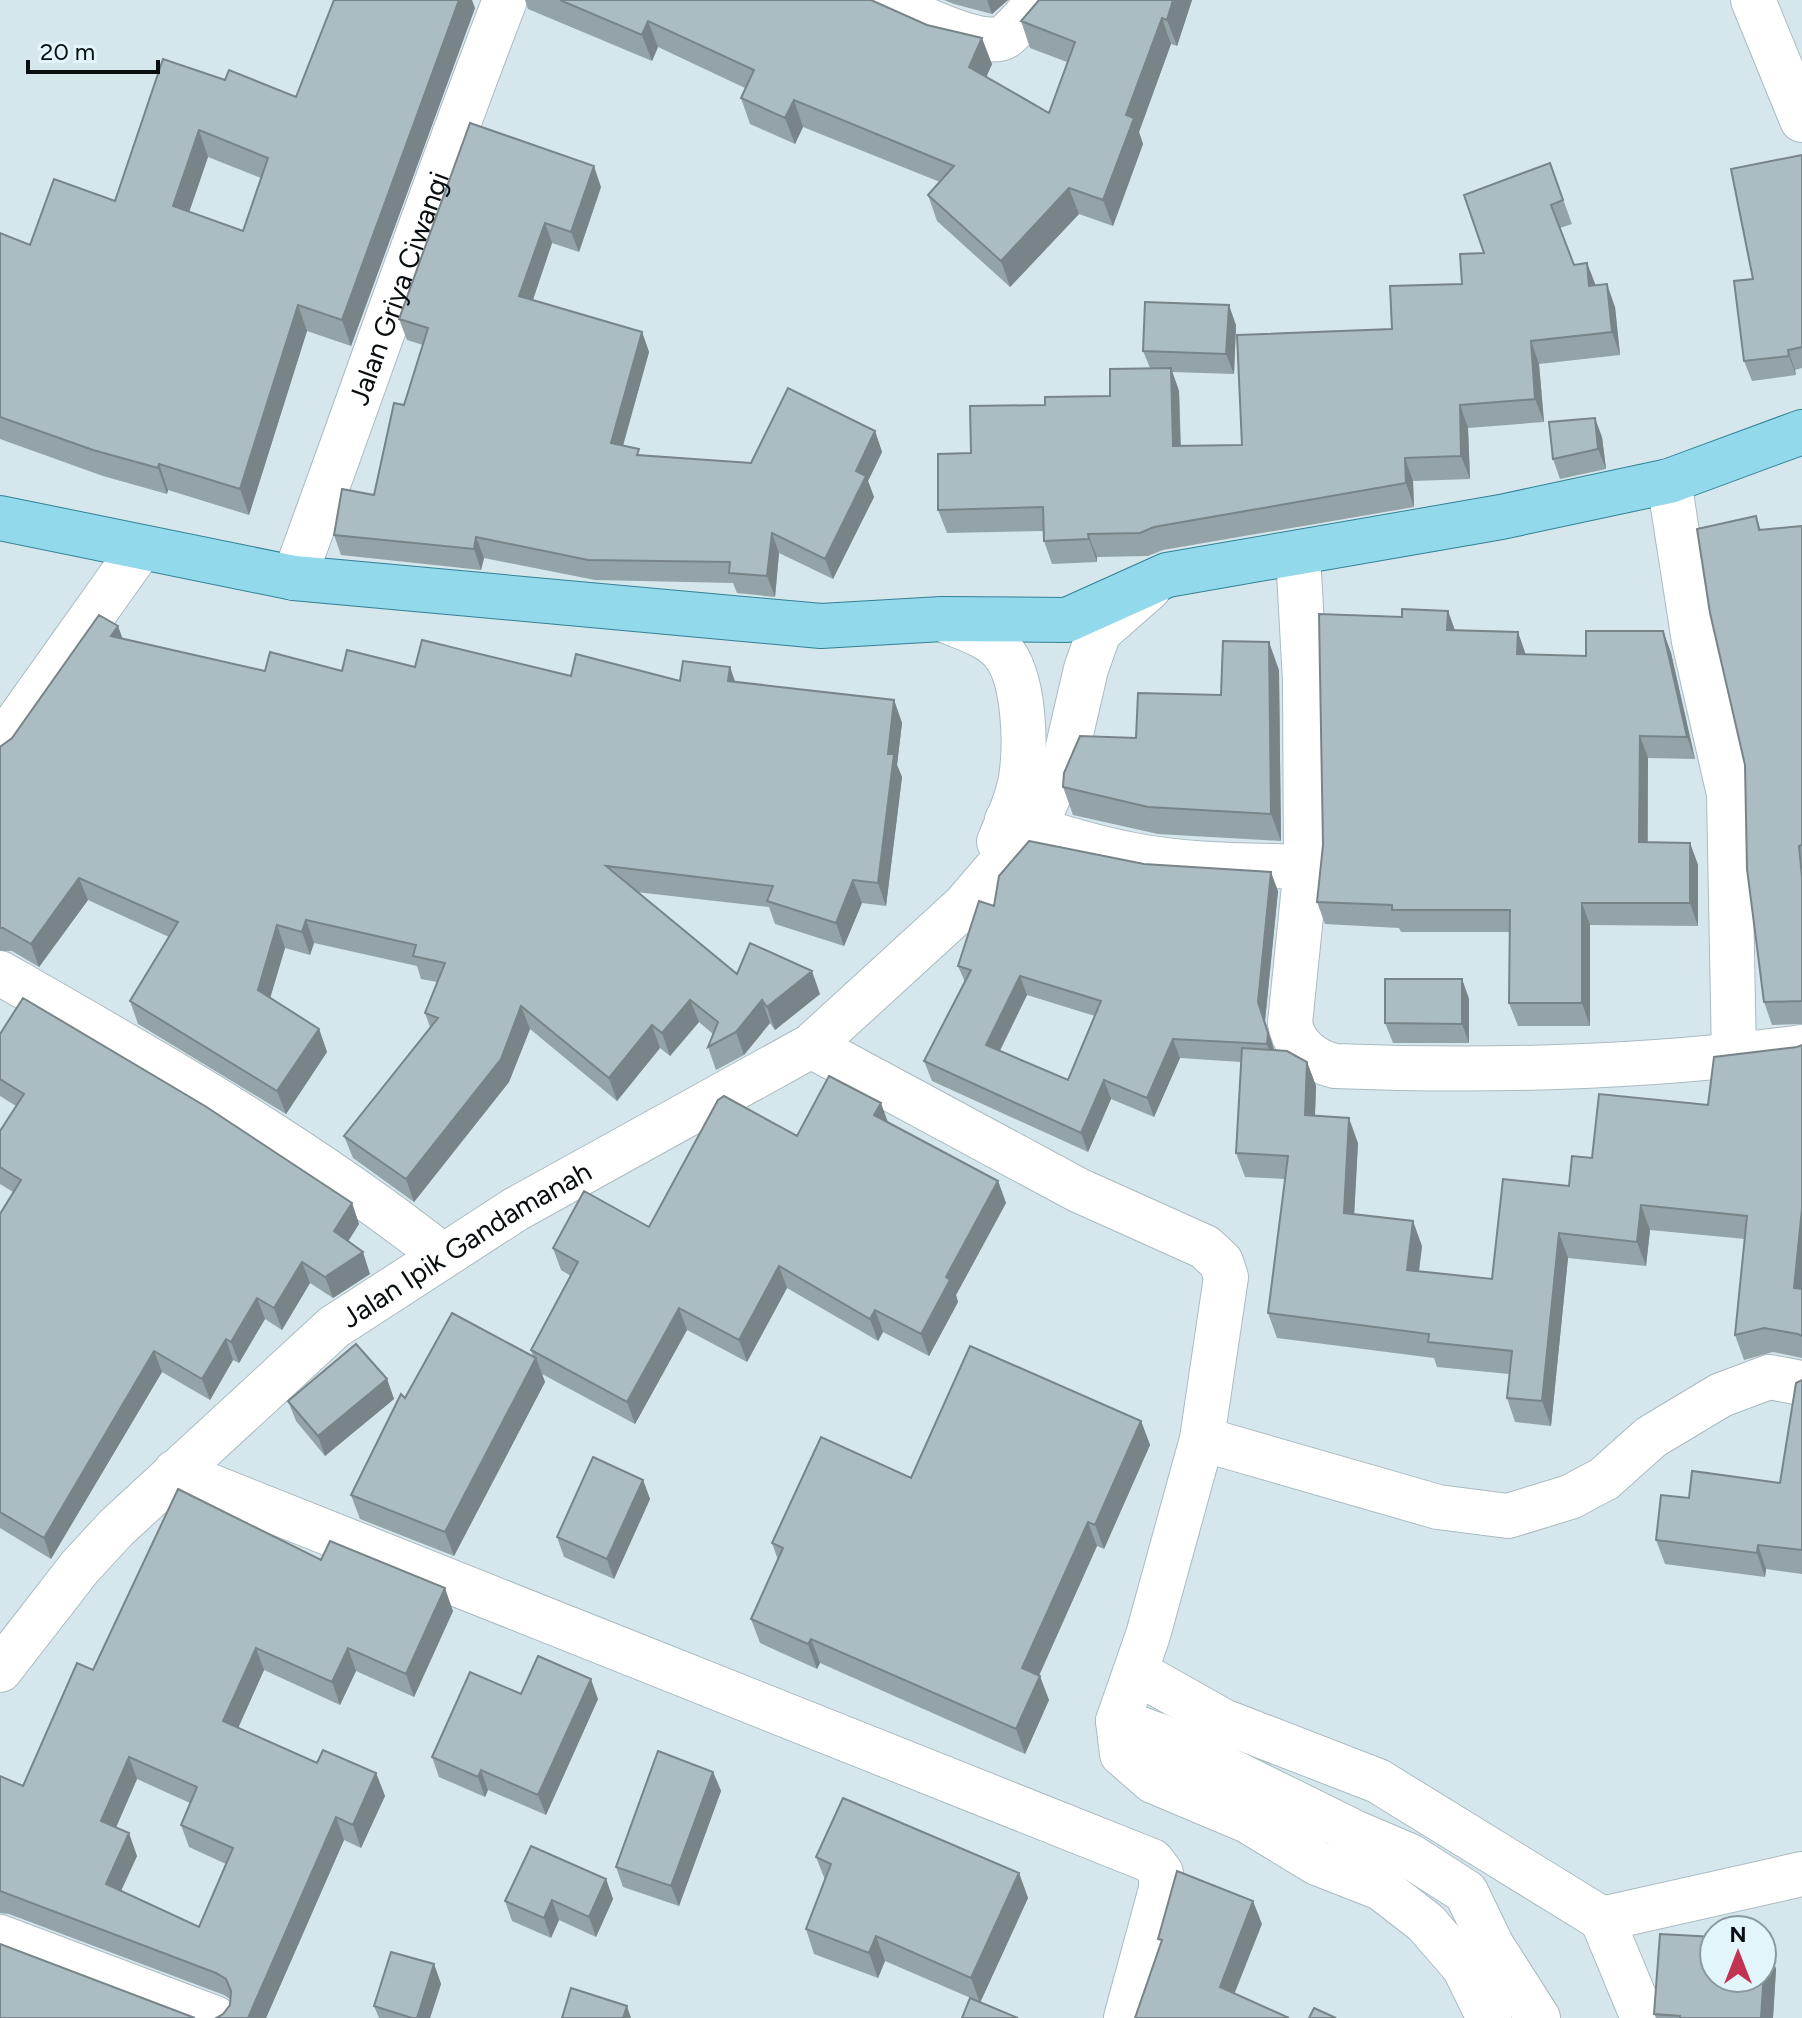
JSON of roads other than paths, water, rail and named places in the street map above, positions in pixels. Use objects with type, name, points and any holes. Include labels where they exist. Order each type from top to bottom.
[{"type":"main road","points":[[0,518],[294,578],[821,626],[942,619],[1067,620],[1167,575],[1298,554],[1669,481],[1802,432]]},
{"type":"street","name":"Jalan Griya Ciwangi","points":[[294,578],[416,247],[448,146],[505,0]]},
{"type":"street","points":[[883,0],[970,36],[995,40],[1005,36],[1041,0]]},
{"type":"street","points":[[1759,2],[1802,120]]},
{"type":"street","points":[[1669,481],[1694,641],[1729,794],[1734,1057]]},
{"type":"street","points":[[0,746],[140,549]]},
{"type":"street","points":[[1298,554],[1305,681],[1306,867],[1290,1023],[1292,1037],[1318,1062],[1445,1070],[1734,1057],[1802,1047]]},
{"type":"street","name":"Jalan Ipik Gandamanah","points":[[0,1670],[80,1567],[175,1472],[334,1327],[516,1209],[811,1046],[964,906],[984,882],[1066,755],[1086,669],[1099,632],[1137,596],[1167,575]]},
{"type":"street","name":"Jalan Ipik Gandamanah","points":[[942,619],[981,635],[1002,651],[1011,666],[1024,736],[1019,824]]},
{"type":"street","points":[[1019,824],[1135,856],[1208,864],[1306,867]]},
{"type":"street","points":[[0,973],[288,1143],[383,1208],[442,1255]]},
{"type":"street","points":[[811,1046],[1078,1190],[1205,1247],[1221,1262],[1226,1277],[1202,1439],[1136,1672],[1118,1721],[1122,1754],[1153,1781],[1248,1821],[1317,1863],[1381,1888],[1426,1923],[1464,1967],[1489,2018]]},
{"type":"street","points":[[1202,1439],[1438,1507],[1508,1516],[1570,1497],[1604,1479],[1651,1437],[1721,1395],[1769,1377],[1802,1383]]},
{"type":"street","points":[[175,1472],[1152,1861],[1161,1873],[1161,1889],[1126,2018]]},
{"type":"street","points":[[1136,1672],[1223,1721],[1378,1781],[1602,1919],[1643,2018]]},
{"type":"street","points":[[1118,1721],[1160,1736],[1356,1833],[1410,1856],[1466,1892],[1492,1946],[1538,2018]]},
{"type":"street","points":[[1602,1919],[1802,1874]]},
{"type":"street","points":[[1426,1923],[1466,1892]]},
{"type":"street","points":[[0,1937],[215,2018]]}]
